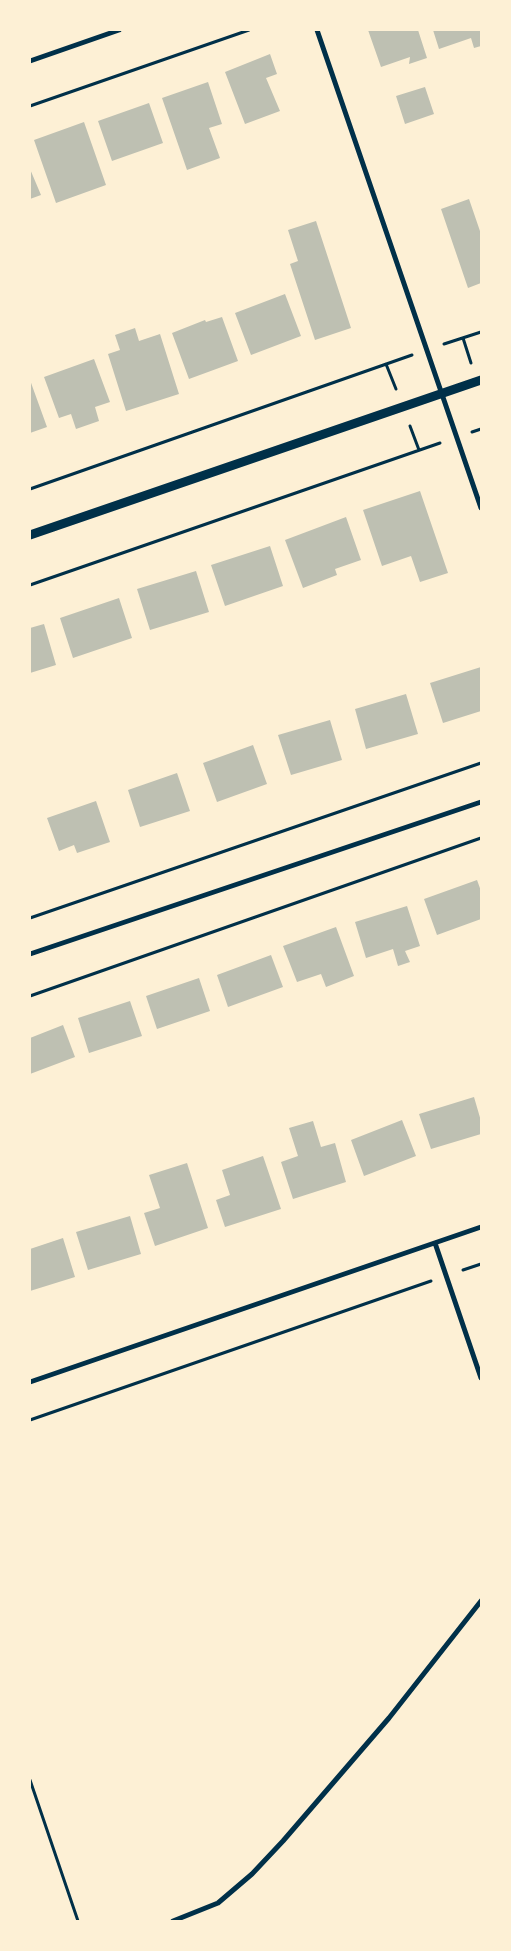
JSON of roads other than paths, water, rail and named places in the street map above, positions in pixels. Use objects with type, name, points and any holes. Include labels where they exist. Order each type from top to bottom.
[{"type":"street","points":[[30,61],[119,30]]},
{"type":"street","points":[[317,30],[481,508]]},
{"type":"street","points":[[30,535],[481,380]]},
{"type":"street","points":[[30,954],[481,802]]},
{"type":"street","points":[[30,1382],[481,1227]]},
{"type":"street","points":[[435,1243],[481,1378]]},
{"type":"street","points":[[173,1921],[218,1902],[252,1874],[283,1842],[389,1718],[481,1601]]}]
